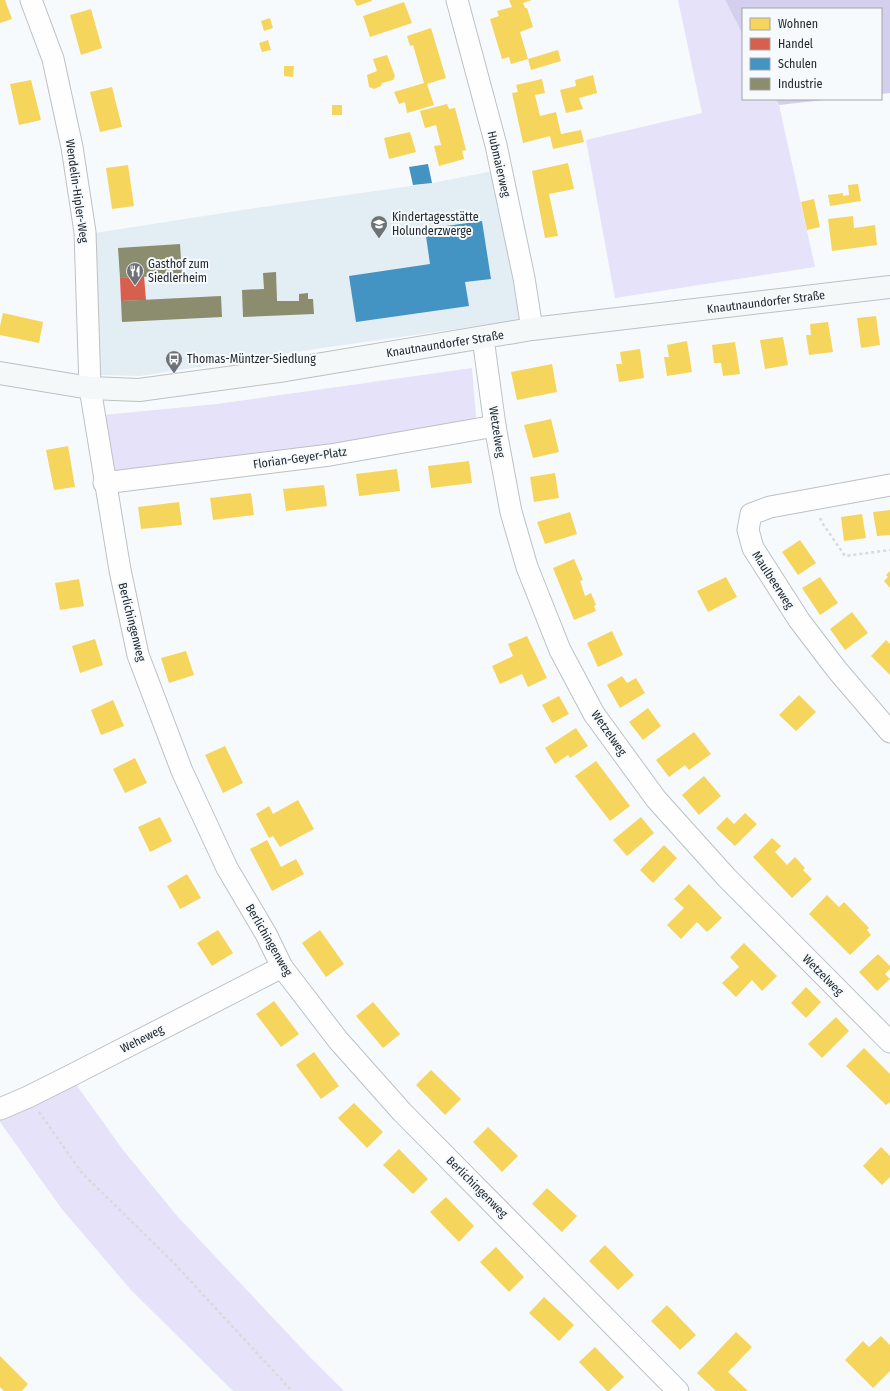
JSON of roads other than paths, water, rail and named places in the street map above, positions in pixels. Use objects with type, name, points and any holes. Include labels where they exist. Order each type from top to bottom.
[{"type":"main road","name":"Knautnaundorfer Straße","points":[[0,373],[90,388],[139,390],[286,370],[532,329],[890,287]]},
{"type":"street","name":"Wendelin-Hipler-Weg","points":[[31,0],[53,59],[72,147],[83,216],[85,232],[90,388]]},
{"type":"street","name":"Hubmaierweg","points":[[457,0],[496,145],[525,282],[532,329]]},
{"type":"street","name":"Wetzelweg","points":[[483,338],[495,426],[511,512],[527,567],[560,650],[594,714],[656,799],[727,878],[890,1042]]},
{"type":"street","name":"Berlichingenweg","points":[[90,388],[104,483],[138,655],[182,771],[227,868],[266,934],[282,967],[338,1040],[402,1112],[678,1391]]},
{"type":"street","name":"Florian-Geyer-Platz","points":[[104,483],[330,455],[495,426]]},
{"type":"street","name":"Maulbeerweg","points":[[890,485],[770,506],[751,514],[748,530],[753,548],[799,620],[837,670],[890,732]]},
{"type":"street","name":"Weheweg","points":[[0,1110],[282,967]]},
{"type":"place","name":"Kindertagesstätte Holunderzwerge","points":[[379,239]]},
{"type":"place","name":"Gasthof zum Siedlerheim","points":[[135,286]]},
{"type":"place","name":"Thomas-Müntzer-Siedlung","points":[[174,374]]}]
